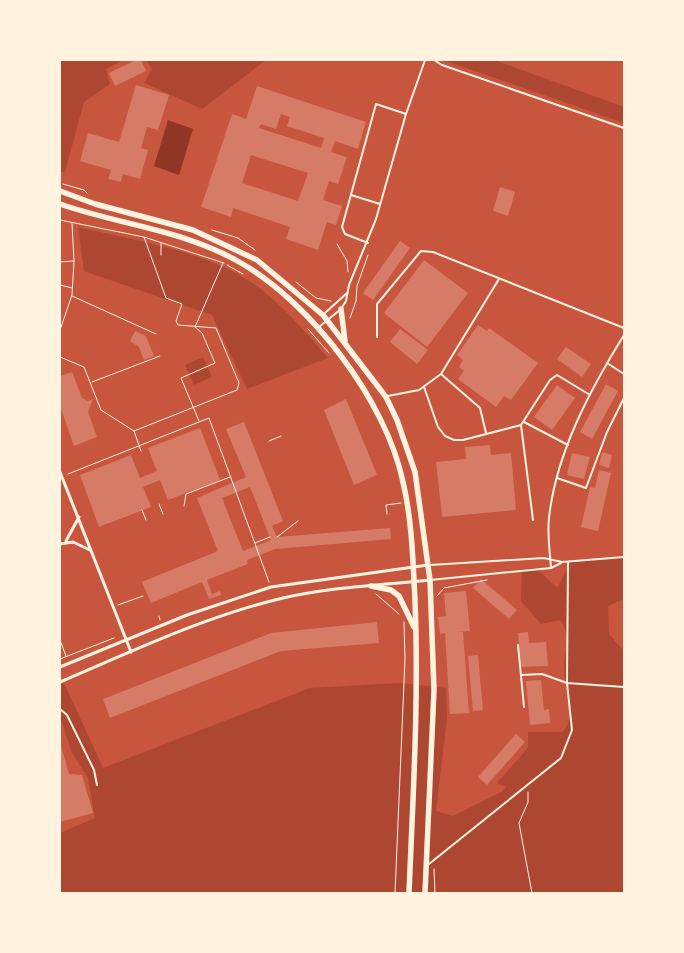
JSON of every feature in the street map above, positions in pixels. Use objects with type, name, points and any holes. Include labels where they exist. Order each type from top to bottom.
[{"type":"main road","points":[[60,191],[95,204],[213,238],[257,260],[323,315],[386,397],[397,420],[415,472],[429,566],[434,690],[425,893]]},
{"type":"main road","points":[[60,206],[181,237],[209,247],[240,262],[270,282],[293,301],[317,328],[360,385],[383,424],[402,476],[414,582],[416,631],[409,893]]},
{"type":"main road","points":[[341,309],[346,344]]},
{"type":"main road","points":[[373,586],[391,590],[399,596],[416,631]]},
{"type":"street","points":[[62,474],[112,607],[132,652]]},
{"type":"street","points":[[60,544],[66,541],[79,517]]},
{"type":"street","points":[[66,541],[78,543],[90,551]]},
{"type":"street","points":[[60,667],[236,597],[271,587],[413,566],[429,566]]},
{"type":"street","points":[[60,682],[228,614],[262,604],[293,596],[430,580]]},
{"type":"lane","points":[[317,328],[341,309],[346,301],[355,269],[368,244],[406,114],[425,60]]},
{"type":"lane","points":[[434,60],[442,66],[624,128]]},
{"type":"lane","points":[[368,244],[342,231],[350,195],[376,104],[406,114]]},
{"type":"lane","points":[[350,195],[380,204]]},
{"type":"lane","points":[[377,336],[377,304],[418,252],[433,252],[624,328]]},
{"type":"lane","points":[[386,397],[419,390],[441,374],[500,279]]},
{"type":"lane","points":[[312,322],[323,315],[347,293]]},
{"type":"lane","points":[[551,568],[548,519],[557,478],[568,445],[590,395],[624,335]]},
{"type":"lane","points":[[607,363],[624,374]]},
{"type":"lane","points":[[441,374],[480,408],[486,433]]},
{"type":"lane","points":[[424,386],[438,427],[445,436],[463,440],[521,425],[550,380],[557,375],[590,395]]},
{"type":"lane","points":[[557,478],[586,488],[607,432],[624,398]]},
{"type":"lane","points":[[524,422],[568,445]]},
{"type":"lane","points":[[521,425],[533,520]]},
{"type":"lane","points":[[429,566],[551,558],[568,562],[624,557]]},
{"type":"lane","points":[[430,580],[551,568],[562,562]]},
{"type":"lane","points":[[426,866],[561,758],[568,745],[572,730],[567,683],[568,562]]},
{"type":"lane","points":[[518,645],[524,707]]},
{"type":"lane","points":[[521,675],[542,674],[567,683],[624,687]]},
{"type":"lane","points":[[60,709],[67,715],[94,770],[97,784]]},
{"type":"path","points":[[60,220],[161,242],[224,262],[247,276]]},
{"type":"path","points":[[60,330],[73,288],[72,222]]},
{"type":"path","points":[[134,431],[237,390],[239,383],[216,328],[178,325],[176,321],[182,304],[166,298],[144,237]]},
{"type":"path","points":[[161,242],[161,255]]},
{"type":"path","points":[[337,244],[347,261],[348,272]]},
{"type":"path","points":[[348,321],[356,300],[357,286],[371,246],[368,244]]},
{"type":"path","points":[[60,262],[74,261]]},
{"type":"path","points":[[195,327],[224,262]]},
{"type":"path","points":[[60,285],[73,288]]},
{"type":"path","points":[[72,295],[156,334]]},
{"type":"path","points":[[60,313],[66,312]]},
{"type":"path","points":[[306,326],[332,358]]},
{"type":"path","points":[[195,327],[202,333],[215,363],[181,378],[200,422]]},
{"type":"path","points":[[60,356],[84,367],[101,410],[134,431],[141,451]]},
{"type":"path","points":[[91,382],[160,356]]},
{"type":"path","points":[[62,474],[209,418],[271,587]]},
{"type":"path","points":[[269,441],[281,436]]},
{"type":"path","points":[[184,506],[186,494],[230,477]]},
{"type":"path","points":[[388,514],[386,505],[406,503]]},
{"type":"path","points":[[159,504],[163,514]]},
{"type":"path","points":[[142,510],[146,520]]},
{"type":"path","points":[[277,537],[298,521]]},
{"type":"path","points":[[255,542],[270,537]]},
{"type":"path","points":[[442,579],[442,586],[444,588]]},
{"type":"path","points":[[373,586],[378,597],[399,614]]},
{"type":"path","points":[[112,607],[143,596]]},
{"type":"path","points":[[159,616],[160,621]]},
{"type":"path","points":[[395,893],[405,651],[404,622]]},
{"type":"path","points":[[60,659],[114,638]]},
{"type":"path","points":[[60,640],[67,657]]},
{"type":"path","points":[[524,788],[528,793],[528,802],[519,823],[532,893]]},
{"type":"path","points":[[435,881],[435,893]]},
{"type":"shaded area","points":[[60,60],[123,60],[106,69],[110,84],[84,102],[65,172],[60,172]]},
{"type":"shaded area","points":[[146,60],[266,60],[202,109],[144,83],[152,69]]},
{"type":"shaded area","points":[[443,60],[494,60],[624,107],[624,123]]},
{"type":"shaded area","points":[[168,120],[193,129],[179,175],[154,166]]},
{"type":"shaded area","points":[[78,227],[149,243],[198,257],[243,277],[280,306],[328,358],[247,389],[212,315],[84,271]]},
{"type":"shaded area","points":[[203,357],[212,377],[194,385],[185,365]]},
{"type":"shaded area","points":[[624,558],[624,599],[608,606],[609,634],[622,649],[624,647],[624,893],[60,893],[60,833],[95,818],[88,778],[72,753],[60,716],[60,685],[64,683],[103,768],[310,688],[400,683],[446,688],[447,718],[436,811],[453,816],[501,792],[506,787],[497,783],[528,748],[528,732],[562,732],[570,718],[571,710],[564,669],[567,645],[565,628],[561,620],[541,624],[521,601],[522,569],[536,568],[557,588],[571,562]]},
{"type":"building","points":[[136,60],[141,60],[146,71],[115,86],[109,73]]},
{"type":"building","points":[[136,85],[169,95],[158,130],[147,127],[141,148],[148,150],[140,179],[123,174],[121,182],[108,179],[111,170],[80,161],[88,133],[119,142]]},
{"type":"building","points":[[257,86],[366,122],[358,149],[335,141],[331,152],[347,157],[338,184],[329,181],[323,200],[342,206],[336,225],[327,222],[318,250],[286,239],[290,227],[233,208],[231,217],[201,207],[232,114],[246,119]],"holes":[[[281,114],[290,117],[287,126],[324,138],[321,148],[259,128],[261,124],[276,129]],[[251,155],[308,173],[298,201],[242,183]]]},
{"type":"building","points":[[500,187],[515,192],[508,216],[493,211]]},
{"type":"building","points":[[400,241],[410,248],[373,300],[363,293]]},
{"type":"building","points":[[424,260],[468,293],[427,347],[384,313]]},
{"type":"building","points":[[478,325],[487,331],[489,328],[538,363],[511,400],[504,396],[496,407],[458,379],[464,371],[459,367],[463,360],[457,355]]},
{"type":"building","points":[[400,329],[428,350],[417,364],[390,342]]},
{"type":"building","points":[[135,331],[146,336],[154,356],[144,360],[139,347],[130,341]]},
{"type":"building","points":[[566,347],[591,364],[582,377],[557,359]]},
{"type":"building","points":[[72,372],[82,398],[88,401],[93,399],[88,412],[97,437],[74,446],[60,406],[60,376]]},
{"type":"building","points":[[606,384],[618,391],[592,439],[580,432]]},
{"type":"building","points":[[557,385],[575,398],[552,430],[534,417]]},
{"type":"building","points":[[346,399],[377,475],[354,485],[324,410]]},
{"type":"building","points":[[244,422],[283,521],[272,526],[277,537],[390,528],[391,539],[275,549],[247,560],[248,564],[207,580],[212,594],[220,591],[221,595],[209,599],[202,582],[151,603],[142,582],[218,551],[197,498],[246,477],[226,429]],"holes":[[[250,487],[271,540],[243,551],[222,498]]]},
{"type":"building","points":[[200,428],[220,480],[168,500],[160,480],[143,487],[151,507],[99,527],[80,475],[131,455],[140,478],[157,471],[148,448]]},
{"type":"building","points":[[490,445],[491,455],[511,453],[516,510],[442,517],[436,462],[466,459],[465,447]]},
{"type":"building","points":[[602,452],[612,455],[609,468],[599,465]]},
{"type":"building","points":[[572,453],[590,457],[584,479],[567,475]]},
{"type":"building","points":[[599,470],[611,473],[598,531],[581,527],[590,487],[595,488]]},
{"type":"building","points":[[481,579],[517,610],[509,619],[473,588]]},
{"type":"building","points":[[466,591],[470,631],[455,632],[463,632],[469,713],[450,714],[445,633],[440,634],[438,617],[446,616],[444,593]]},
{"type":"building","points":[[377,622],[379,643],[281,651],[110,718],[103,699],[271,633]]},
{"type":"building","points":[[528,632],[529,643],[546,642],[548,666],[521,667],[518,633]]},
{"type":"building","points":[[478,655],[483,710],[473,711],[468,656]]},
{"type":"building","points":[[541,680],[544,710],[549,709],[550,723],[530,725],[526,681]]},
{"type":"building","points":[[516,734],[525,742],[487,785],[478,777]]},
{"type":"building","points":[[60,742],[69,774],[82,775],[93,813],[60,822]]}]
